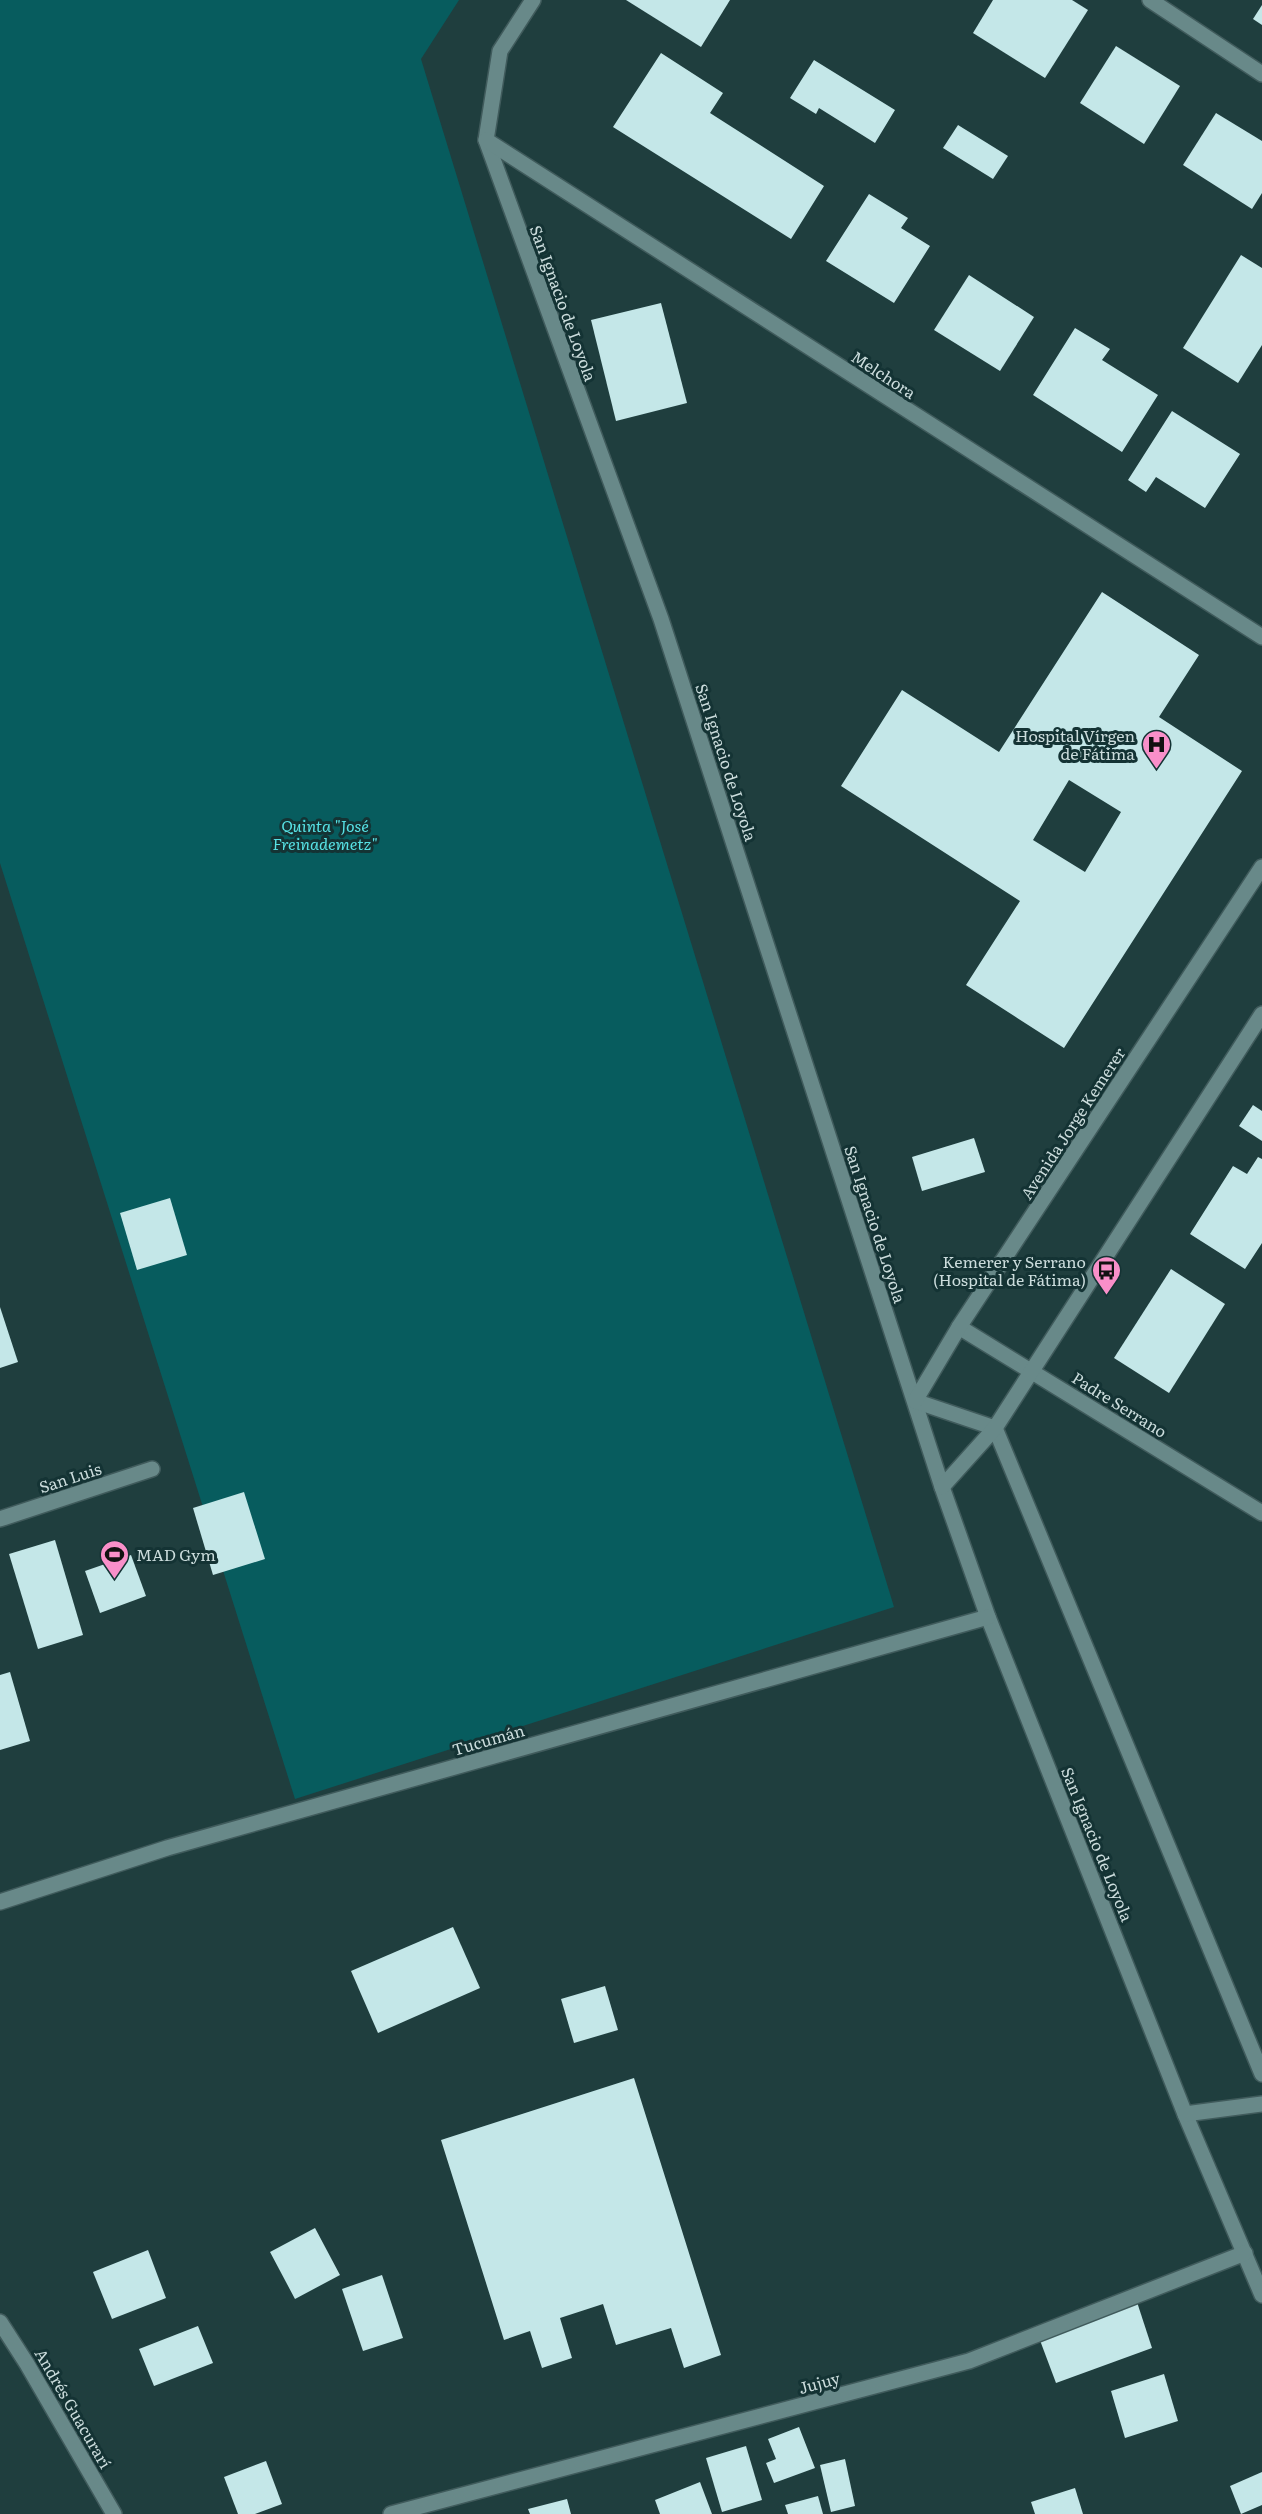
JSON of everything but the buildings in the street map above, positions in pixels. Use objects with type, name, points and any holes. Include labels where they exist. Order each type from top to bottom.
[{"type":"street","points":[[486,140],[500,51],[533,0]]},
{"type":"street","points":[[1150,0],[1262,74]]},
{"type":"street","name":"Melchora","points":[[486,140],[1262,637]]},
{"type":"street","name":"San Ignacio de Loyola","points":[[486,140],[661,619],[942,1487],[988,1617],[1185,2114],[1262,2295]]},
{"type":"street","name":"Avenida Jorge Kemerer","points":[[915,1401],[959,1327],[1262,867]]},
{"type":"street","points":[[942,1487],[995,1428],[1262,1014]]},
{"type":"street","name":"Padre Serrano","points":[[959,1327],[1262,1513]]},
{"type":"street","points":[[915,1401],[995,1428],[1262,2074]]},
{"type":"street","name":"San Luis","points":[[0,1519],[152,1469]]},
{"type":"street","name":"Tucumán","points":[[0,1902],[167,1848],[988,1617]]},
{"type":"street","points":[[1185,2114],[1262,2104]]},
{"type":"street","name":"Jujuy","points":[[391,2514],[969,2361],[1245,2253]]},
{"type":"street","name":"Andrés Guacurarí","points":[[0,2322],[114,2514]]},
{"type":"green space","name":"Quinta \"José Freinademetz\"","points":[[0,0],[459,0],[421,59],[894,1607],[295,1799],[0,863]]},
{"type":"place","name":"Hospital Vírgen de Fátima","points":[[1156,770]]},
{"type":"place","name":"Kemerer y Serrano (Hospital de Fátima)","points":[[1107,1296]]},
{"type":"place","name":"MAD Gym","points":[[115,1580]]}]
